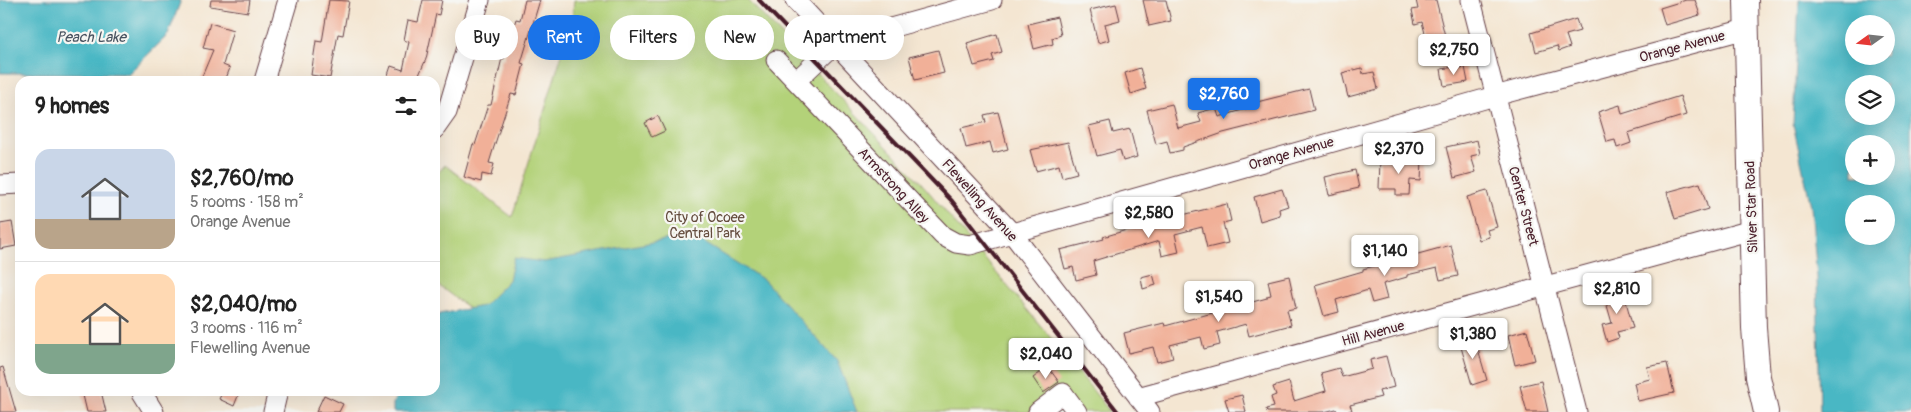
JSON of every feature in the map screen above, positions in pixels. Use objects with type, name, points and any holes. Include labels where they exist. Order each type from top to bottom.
[{"type":"main road","name":"Silver Star Road","points":[[1746,0],[1754,328],[1758,376],[1766,412]]},
{"type":"street","points":[[265,76],[288,0]]},
{"type":"street","points":[[440,122],[447,112],[480,0]]},
{"type":"street","name":"Flewelling Avenue","points":[[795,0],[809,15]]},
{"type":"street","points":[[904,24],[992,0]]},
{"type":"street","name":"Center Street","points":[[1471,0],[1577,412]]},
{"type":"street","name":"Orange Avenue","points":[[1011,232],[1495,96],[1746,29]]},
{"type":"street","name":"Armstrong Alley","points":[[776,60],[943,236],[956,243],[970,245],[1011,232]]},
{"type":"street","points":[[796,81],[818,60]]},
{"type":"street","name":"Flewelling Avenue","points":[[852,60],[1011,232],[1150,412]]},
{"type":"street","points":[[0,184],[15,184]]},
{"type":"street","name":"Hill Avenue","points":[[1138,396],[1752,230]]},
{"type":"street","points":[[1038,412],[1062,393],[1077,412]]},
{"type":"street","points":[[144,396],[154,412]]},
{"type":"street","points":[[273,412],[277,396]]},
{"type":"green space","name":"City of Ocoee Central Park","points":[[574,0],[748,0],[762,15],[705,15],[705,60],[774,60],[774,27],[784,38],[784,60],[805,60],[924,186],[1110,412],[608,412],[440,287],[440,170],[445,165],[512,217],[560,60],[600,60],[600,15],[573,15]]},
{"type":"water","name":"Peach Lake","points":[[0,0],[181,0],[168,35],[128,74],[0,73]]},
{"type":"water","points":[[1799,0],[1911,0],[1911,412],[1820,412],[1817,278],[1811,206],[1793,124]]},
{"type":"water","points":[[692,235],[764,280],[837,361],[857,412],[393,412],[393,403],[396,396],[440,396],[440,314],[483,306],[509,280],[514,258],[544,262]]},
{"type":"building","points":[[211,0],[250,0],[248,12],[210,6]]},
{"type":"building","points":[[329,0],[349,1],[343,35],[338,34],[330,76],[311,75],[316,41],[322,42]]},
{"type":"building","points":[[423,0],[442,0],[439,15],[436,14],[426,59],[419,75],[421,76],[388,76],[391,66],[403,70],[409,42],[404,40],[408,20],[418,22]]},
{"type":"building","points":[[525,0],[540,0],[535,15],[528,15],[528,40],[521,63],[524,64],[516,95],[511,94],[489,163],[494,164],[491,176],[482,174],[481,182],[464,177],[473,144],[475,145],[488,105],[491,105],[502,60],[518,60],[518,20],[520,20]]},
{"type":"building","points":[[1143,0],[1166,0],[1171,21],[1149,26]]},
{"type":"building","points":[[1416,0],[1436,0],[1445,36],[1427,41],[1422,22],[1415,24],[1412,10],[1418,9]]},
{"type":"building","points":[[1686,0],[1695,0],[1700,15],[1665,25],[1660,8]]},
{"type":"building","points":[[1116,4],[1120,20],[1105,24],[1109,40],[1098,43],[1090,10]]},
{"type":"building","points":[[1057,17],[1061,35],[1052,38],[1053,44],[1034,49],[1028,24]]},
{"type":"building","points":[[1576,19],[1580,31],[1566,35],[1570,47],[1559,51],[1557,46],[1536,52],[1531,33]]},
{"type":"building","points":[[210,23],[233,30],[223,65],[230,68],[227,76],[202,76],[213,50],[203,48]]},
{"type":"building","points":[[997,34],[1002,52],[992,55],[994,61],[974,66],[967,43]]},
{"type":"building","points":[[938,50],[944,73],[915,80],[909,57]]},
{"type":"building","points":[[1461,66],[1461,68],[1465,67],[1468,82],[1444,86],[1441,69]]},
{"type":"building","points":[[1140,68],[1146,89],[1131,94],[1125,73]]},
{"type":"building","points":[[1362,68],[1363,74],[1374,72],[1378,89],[1348,97],[1342,73]]},
{"type":"building","points":[[1309,89],[1314,110],[1223,133],[1183,147],[1183,150],[1170,153],[1167,141],[1156,144],[1147,110],[1172,104],[1178,128],[1201,122],[1198,113],[1216,108],[1219,117],[1246,109],[1245,105]]},
{"type":"building","points":[[1680,96],[1686,115],[1628,133],[1631,143],[1617,148],[1615,140],[1607,142],[1598,112],[1620,105],[1622,114]]},
{"type":"building","points":[[998,112],[1008,149],[993,153],[990,142],[966,148],[961,128],[986,122],[984,115]]},
{"type":"building","points":[[658,116],[665,131],[652,137],[645,123]]},
{"type":"building","points":[[1110,121],[1113,133],[1130,129],[1137,157],[1123,161],[1120,150],[1097,156],[1089,126]]},
{"type":"building","points":[[1477,140],[1480,154],[1471,156],[1476,172],[1454,178],[1446,147]]},
{"type":"building","points":[[1068,142],[1077,173],[1062,177],[1059,165],[1036,171],[1030,150]]},
{"type":"building","points":[[1380,159],[1422,160],[1421,181],[1410,180],[1409,195],[1396,195],[1396,189],[1379,189]]},
{"type":"building","points":[[1355,170],[1359,188],[1329,195],[1325,177]]},
{"type":"building","points":[[1700,183],[1708,209],[1675,219],[1667,192]]},
{"type":"building","points":[[1282,189],[1288,206],[1279,209],[1280,215],[1260,221],[1254,197]]},
{"type":"building","points":[[1487,191],[1497,227],[1487,230],[1489,237],[1479,240],[1467,197]]},
{"type":"building","points":[[1227,204],[1231,221],[1223,223],[1228,243],[1207,248],[1202,227],[1175,234],[1179,252],[1162,256],[1159,241],[1093,261],[1096,275],[1076,280],[1073,267],[1065,269],[1060,250],[1104,239],[1103,237],[1154,222]]},
{"type":"building","points":[[12,222],[15,246],[0,249],[0,224]]},
{"type":"building","points":[[1451,245],[1458,276],[1440,280],[1437,268],[1407,275],[1407,277],[1383,284],[1387,299],[1372,303],[1368,290],[1336,300],[1339,312],[1324,316],[1315,285],[1363,271],[1363,269]]},
{"type":"building","points":[[1153,274],[1156,285],[1143,289],[1141,277]]},
{"type":"building","points":[[1289,276],[1296,308],[1287,310],[1291,325],[1249,336],[1246,324],[1217,332],[1220,345],[1204,349],[1201,337],[1170,345],[1173,358],[1157,362],[1153,347],[1129,353],[1124,333],[1164,323],[1165,326],[1267,298],[1267,296],[1271,295],[1268,281]]},
{"type":"building","points":[[1623,290],[1633,328],[1617,332],[1619,338],[1607,342],[1602,325],[1612,323],[1604,295]]},
{"type":"building","points":[[1527,330],[1535,360],[1515,365],[1508,335]]},
{"type":"building","points":[[1473,333],[1487,380],[1472,385],[1461,347],[1464,346],[1462,337]]},
{"type":"building","points":[[1386,356],[1394,387],[1379,391],[1381,397],[1350,405],[1352,410],[1346,412],[1337,412],[1336,409],[1324,412],[1267,412],[1266,409],[1274,407],[1271,397],[1276,395],[1273,387],[1289,382],[1294,401],[1326,391],[1321,373],[1339,368],[1342,377],[1372,369],[1370,360]]},
{"type":"building","points":[[1667,363],[1674,393],[1638,401],[1634,383],[1650,379],[1647,367]]},
{"type":"building","points":[[3,367],[16,412],[0,412],[0,368]]},
{"type":"building","points":[[1048,367],[1059,382],[1043,393],[1033,378]]},
{"type":"building","points":[[1541,381],[1548,412],[1527,412],[1520,386]]},
{"type":"building","points":[[1242,395],[1246,412],[1229,412],[1225,399]]},
{"type":"building","points":[[83,396],[102,396],[106,412],[87,412]]},
{"type":"building","points":[[220,396],[238,396],[234,406],[219,399]]},
{"type":"building","points":[[324,396],[343,404],[339,412],[316,412]]},
{"type":"railway","points":[[759,0],[952,201],[1118,412]]}]
